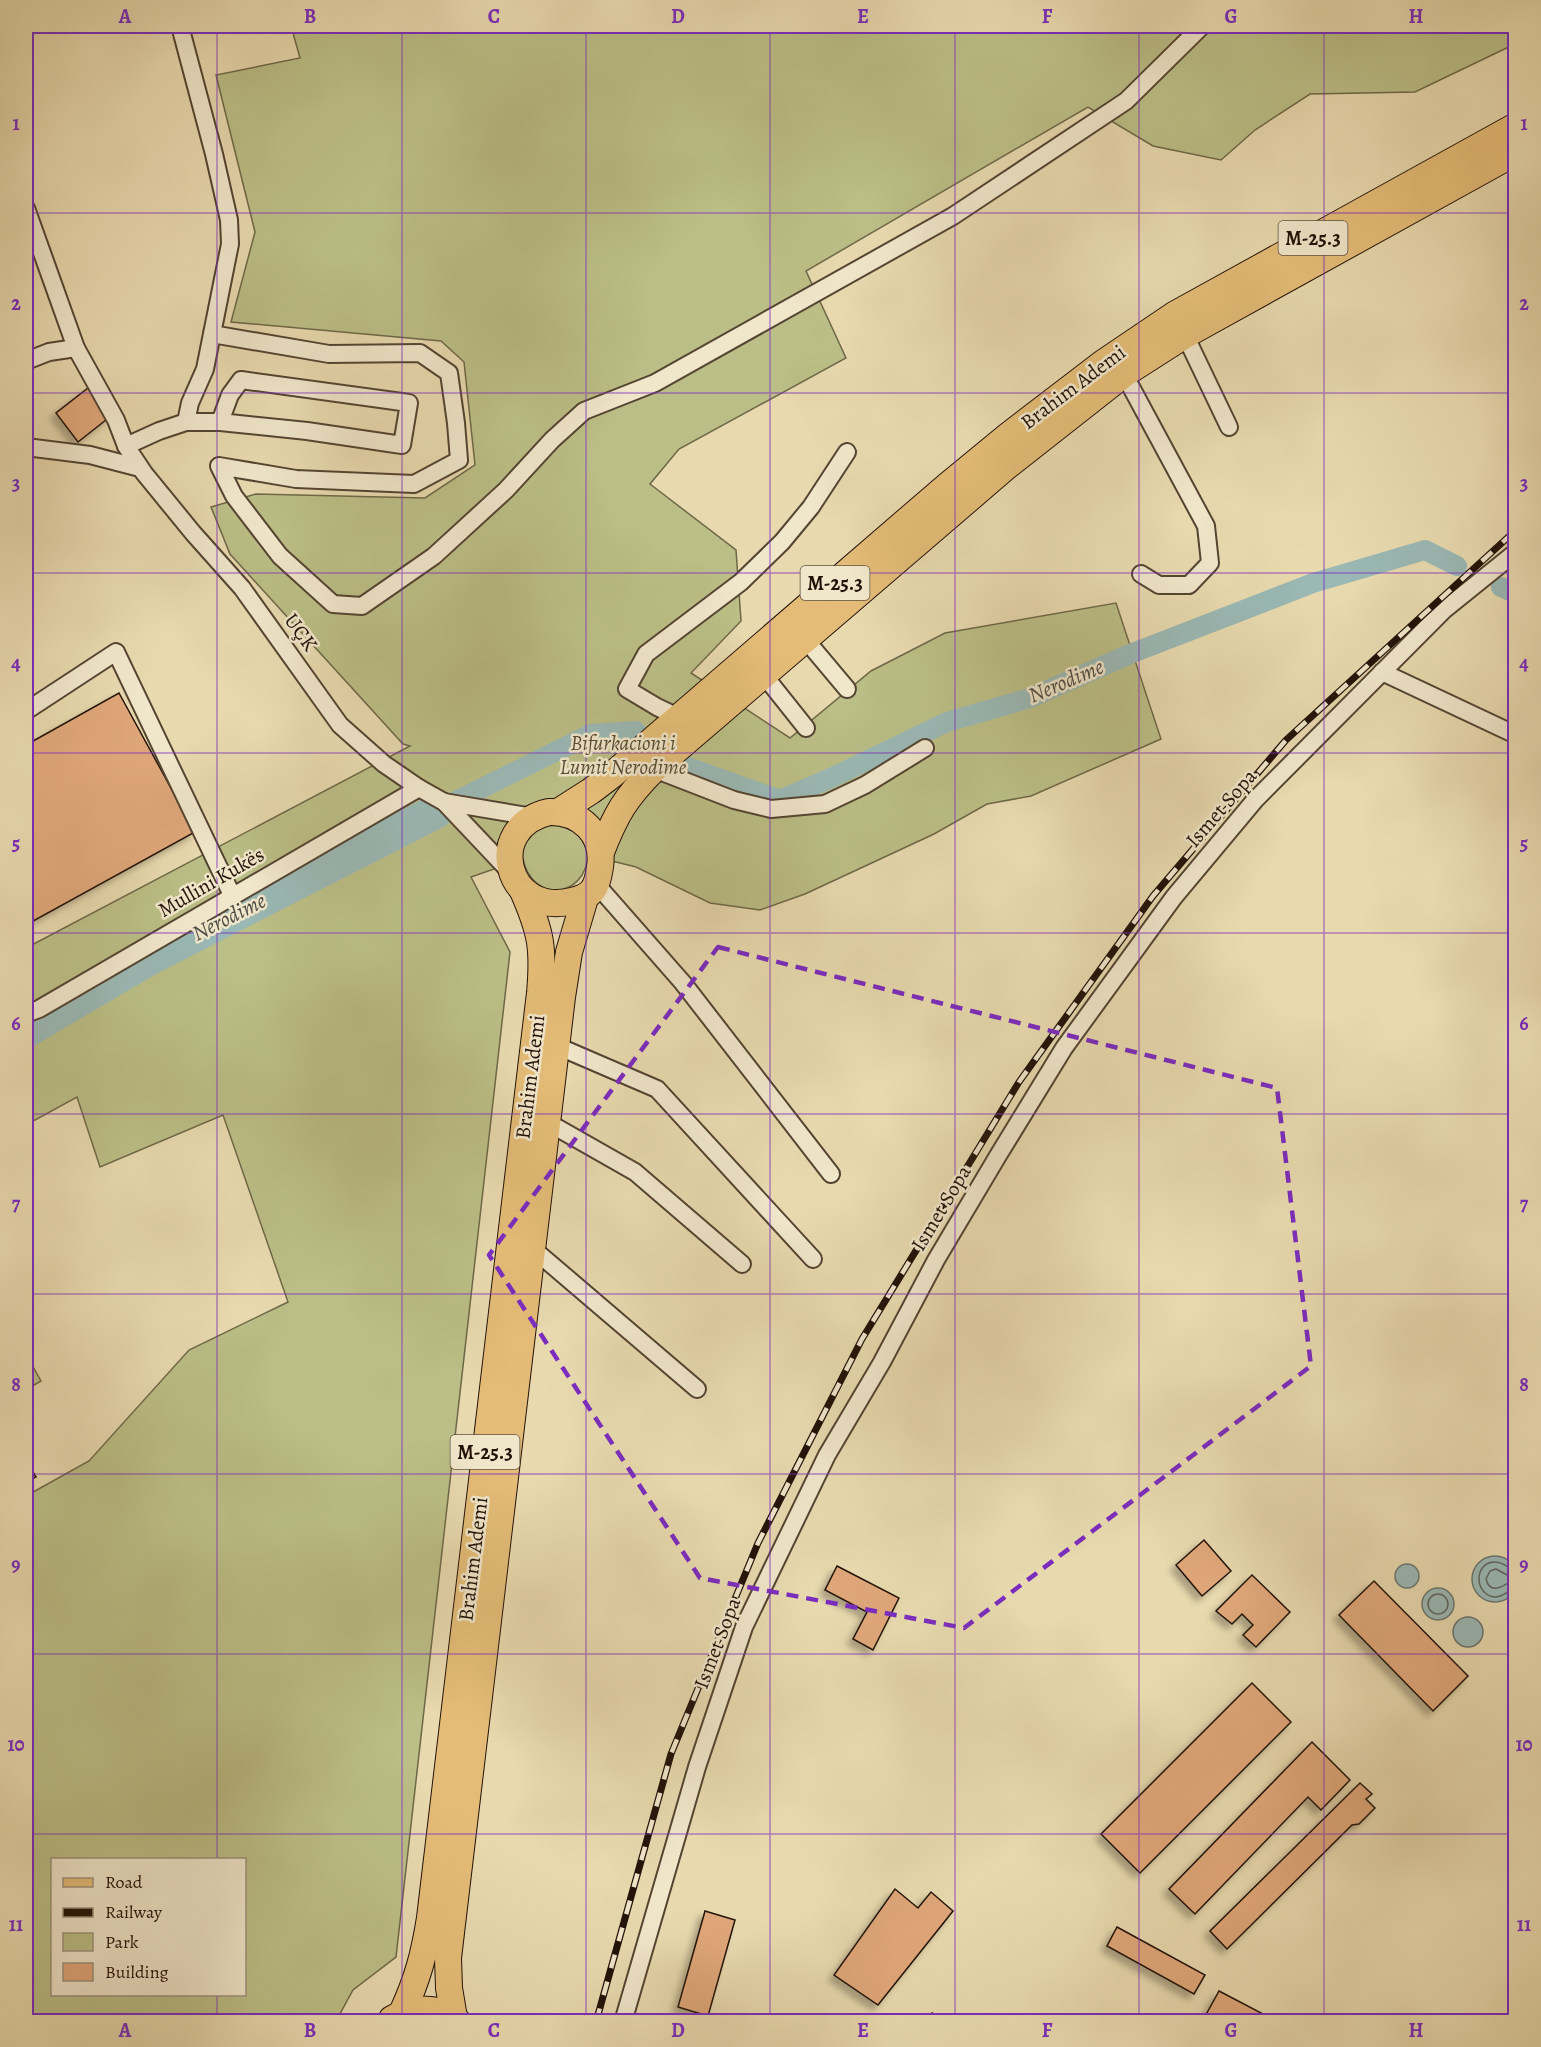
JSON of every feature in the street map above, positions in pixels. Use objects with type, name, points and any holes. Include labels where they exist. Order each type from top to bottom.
[{"type":"main road","name":"Brahim Ademi","points":[[456,2020],[448,1988],[447,1958],[569,952],[614,818],[626,800],[654,769],[763,674],[1007,466],[1124,374],[1515,130]]},
{"type":"main road","name":"Brahim Ademi","points":[[395,2017],[415,1985],[423,1960],[430,1918],[540,993],[542,945],[536,922],[517,882],[509,853],[516,832],[533,818],[549,812],[558,812],[612,775],[956,479],[1017,428],[1102,363],[1174,315],[1515,130]]},
{"type":"main road","points":[[558,812],[571,814],[582,820],[591,829],[601,852]]},
{"type":"main road","points":[[517,882],[530,897],[552,904],[563,903],[591,892]]},
{"type":"main road","name":"Brahim Ademi","points":[[395,2017],[417,2009],[430,2009],[442,2012],[456,2020]]},
{"type":"street","points":[[180,26],[214,154],[229,220],[230,244],[205,369],[190,403],[186,422]]},
{"type":"street","points":[[212,334],[329,354],[420,353],[449,374],[459,460],[414,484],[296,479],[219,466],[234,496],[280,556],[333,604],[362,606],[434,556],[506,490],[552,440],[584,411],[655,383],[953,216],[1126,101],[1202,26]]},
{"type":"street","name":"UÇK","points":[[26,208],[76,348],[116,420],[126,446],[140,468],[242,588],[340,725],[384,764],[444,802],[517,882]]},
{"type":"street","points":[[1185,335],[1228,427]]},
{"type":"street","points":[[26,361],[49,352],[76,348]]},
{"type":"street","name":"Brahim Ademi","points":[[1124,374],[1206,526],[1210,563],[1190,585],[1159,585],[1141,574]]},
{"type":"street","points":[[126,446],[186,422],[220,422],[307,430],[402,445],[409,403],[241,380],[230,395],[220,422]]},
{"type":"street","points":[[26,447],[90,455],[140,468]]},
{"type":"street","points":[[678,717],[627,689],[646,654],[741,582],[782,542],[812,507],[847,452]]},
{"type":"street","name":"Ismet Sopa","points":[[623,2022],[697,1767],[744,1627],[827,1455],[882,1362],[936,1260],[1064,1048],[1174,897],[1256,800],[1444,610],[1515,552]]},
{"type":"street","points":[[805,639],[847,689]]},
{"type":"street","points":[[26,711],[116,652],[232,895]]},
{"type":"street","points":[[1382,672],[1515,735]]},
{"type":"street","points":[[763,674],[806,728]]},
{"type":"street","points":[[654,769],[734,800],[771,809],[825,804],[865,785],[925,748]]},
{"type":"street","name":"Mullini Kukës","points":[[26,1014],[39,1009],[419,788]]},
{"type":"street","name":"UÇK","points":[[444,802],[533,818]]},
{"type":"street","points":[[591,892],[682,983],[831,1174]]},
{"type":"street","name":"Brahim Ademi","points":[[557,1046],[657,1089],[813,1259]]},
{"type":"street","name":"Brahim Ademi","points":[[547,1122],[635,1172],[742,1264]]},
{"type":"street","points":[[532,1248],[697,1389]]},
{"type":"highlighted area","points":[[718,947],[1277,1088],[1311,1366],[964,1628],[700,1578],[489,1255]]},
{"type":"green space","name":"Bifurkacioni i Lumit Nerodime","points":[[291,26],[1515,26],[1515,44],[1415,92],[1310,94],[1255,130],[1221,160],[1153,146],[1088,107],[806,271],[846,358],[679,449],[650,484],[736,550],[741,621],[691,673],[790,738],[871,671],[945,633],[1116,603],[1161,739],[1031,796],[987,804],[934,834],[805,894],[760,910],[710,903],[636,867],[588,855],[585,870],[578,880],[558,890],[547,889],[537,883],[528,873],[523,859],[471,877],[510,952],[396,1957],[353,1990],[336,2021],[26,2021],[26,1496],[89,1461],[189,1350],[288,1302],[223,1115],[100,1167],[77,1097],[26,1125],[26,948],[410,746],[403,744],[230,554],[211,507],[256,494],[425,498],[475,465],[464,362],[441,341],[231,322],[255,232],[216,75],[300,58]]},
{"type":"green space","points":[[26,1354],[41,1381],[26,1390]]},
{"type":"water","points":[[1495,1556],[1511,1563],[1518,1579],[1511,1595],[1495,1602],[1479,1595],[1472,1579],[1479,1563]]},
{"type":"water","points":[[1407,1564],[1416,1567],[1419,1576],[1416,1585],[1407,1588],[1398,1585],[1395,1576],[1398,1567]]},
{"type":"water","points":[[1438,1588],[1449,1593],[1454,1604],[1449,1615],[1438,1620],[1427,1615],[1422,1604],[1427,1593]]},
{"type":"water","points":[[1468,1617],[1474,1618],[1482,1626],[1482,1638],[1474,1646],[1468,1647],[1462,1646],[1454,1638],[1453,1632],[1454,1626],[1462,1618]]},
{"type":"building","points":[[88,388],[111,416],[78,442],[56,413]]},
{"type":"building","points":[[119,693],[195,832],[26,925],[26,745]]},
{"type":"building","points":[[26,1460],[36,1477],[26,1482]]},
{"type":"building","points":[[1204,1540],[1231,1571],[1202,1596],[1176,1565]]},
{"type":"building","points":[[837,1566],[899,1598],[873,1650],[853,1639],[867,1612],[825,1590]]},
{"type":"building","points":[[1252,1575],[1290,1612],[1256,1647],[1243,1635],[1253,1625],[1242,1614],[1232,1624],[1216,1611]]},
{"type":"building","points":[[1374,1581],[1468,1676],[1433,1711],[1339,1615]]},
{"type":"building","points":[[1252,1683],[1291,1722],[1140,1873],[1101,1834]]},
{"type":"building","points":[[1312,1742],[1350,1780],[1321,1810],[1308,1797],[1195,1914],[1169,1889]]},
{"type":"building","points":[[1360,1783],[1372,1794],[1366,1799],[1375,1808],[1359,1824],[1352,1825],[1227,1949],[1210,1931]]},
{"type":"building","points":[[895,1889],[918,1908],[931,1892],[953,1911],[878,2005],[834,1975]]},
{"type":"building","points":[[705,1911],[735,1920],[708,2016],[678,2007]]},
{"type":"building","points":[[1117,1927],[1205,1975],[1194,1994],[1107,1946]]},
{"type":"building","points":[[1219,1991],[1265,2015],[1261,2022],[1202,2022]]},
{"type":"building","points":[[932,2013],[949,2022],[928,2022]]},
{"type":"waterway","name":"Nerodime","points":[[679,764],[780,800],[947,722],[1030,698],[1130,654],[1313,583],[1425,550],[1457,566]]},
{"type":"waterway","name":"Nerodime","points":[[1501,587],[1516,594]]},
{"type":"waterway","name":"Nerodime","points":[[456,801],[591,734],[636,731]]},
{"type":"waterway","name":"Nerodime","points":[[26,1031],[148,959],[437,811]]},
{"type":"railway","points":[[596,2022],[671,1754],[758,1543],[862,1339],[1019,1082],[1153,896],[1286,740],[1516,530]]}]
